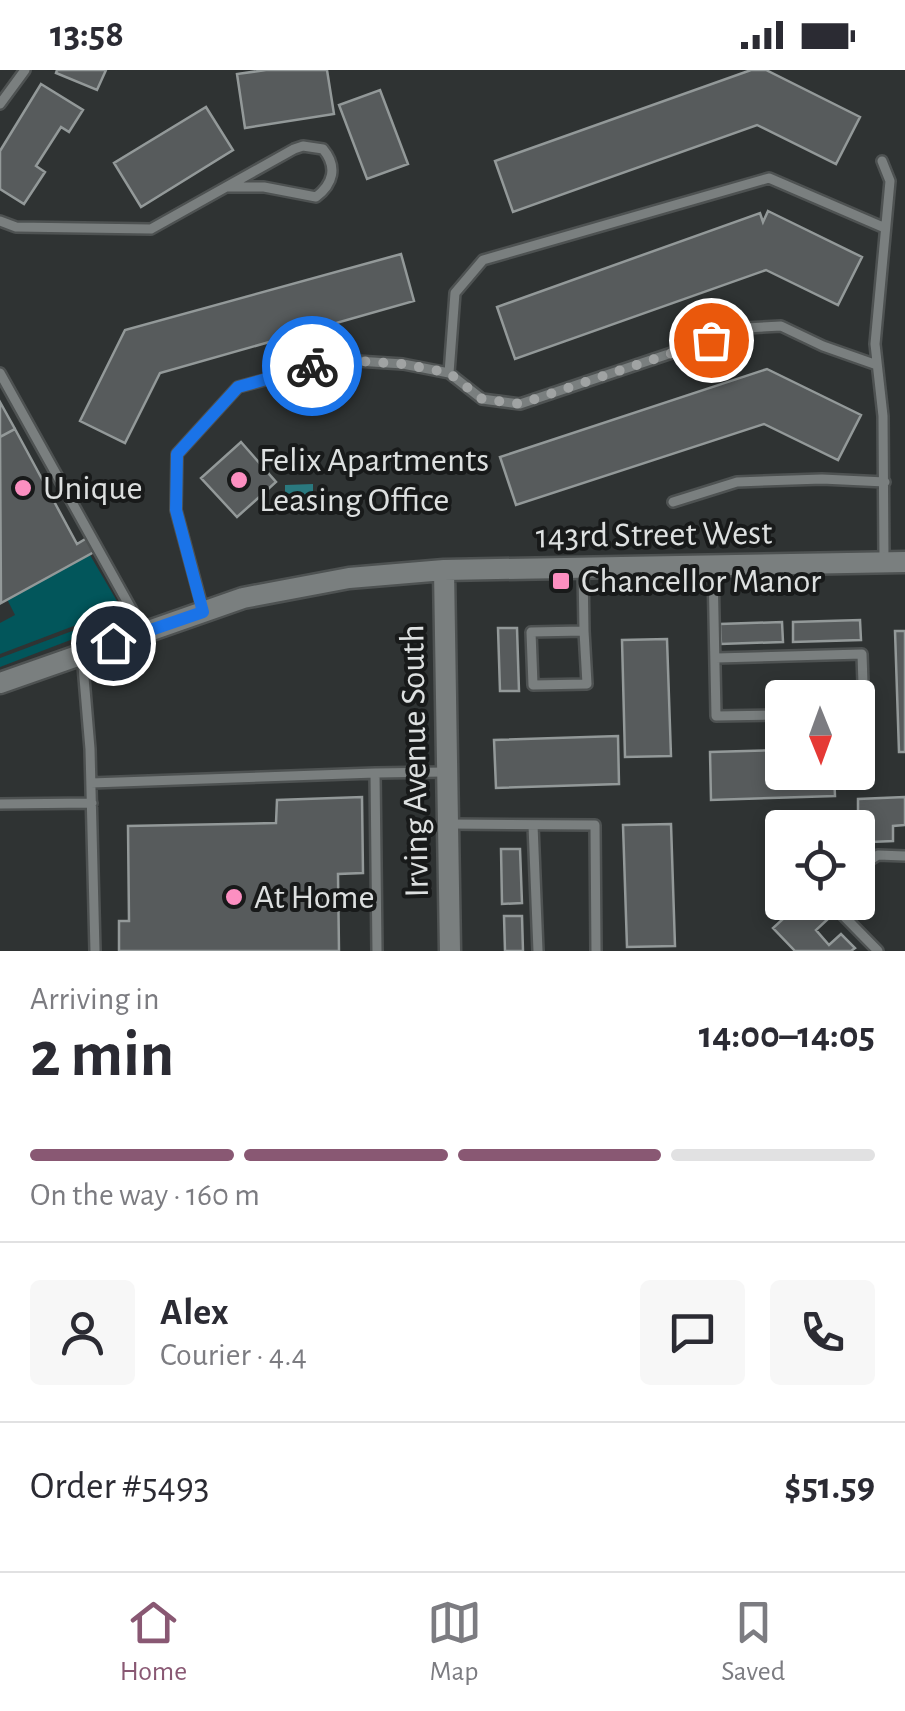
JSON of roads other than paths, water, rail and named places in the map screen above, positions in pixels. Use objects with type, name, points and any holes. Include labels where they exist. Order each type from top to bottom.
[{"type":"street","name":"143rd Street West","points":[[0,683],[243,598],[350,578],[444,570],[894,562]]},
{"type":"street","name":"Irving Avenue South","points":[[444,570],[450,951]]},
{"type":"lane","points":[[0,104],[26,70]]},
{"type":"lane","points":[[0,221],[16,228],[151,230],[303,146],[323,150],[333,168],[331,181],[316,197],[264,187],[229,187]]},
{"type":"lane","points":[[882,160],[890,181],[875,344],[894,562]]},
{"type":"lane","points":[[449,373],[455,293],[483,260],[769,178],[885,228]]},
{"type":"lane","points":[[203,612],[176,510],[177,454],[238,387],[342,360],[403,364],[449,373],[482,399],[520,404],[746,328],[782,326],[877,365]]},
{"type":"lane","points":[[0,373],[145,632]]},
{"type":"lane","points":[[672,502],[737,482],[885,482]]},
{"type":"lane","points":[[712,567],[716,716],[765,715]]},
{"type":"lane","points":[[583,568],[587,684],[533,685],[531,632],[584,631]]},
{"type":"lane","points":[[82,654],[92,804],[95,951]]},
{"type":"lane","points":[[716,658],[862,654],[863,680]]},
{"type":"lane","points":[[91,782],[447,772]]},
{"type":"lane","points":[[375,773],[377,951]]},
{"type":"lane","points":[[0,804],[92,804]]},
{"type":"lane","points":[[448,824],[595,825],[596,951]]},
{"type":"lane","points":[[533,824],[538,951]]},
{"type":"lane","points":[[875,857],[905,856]]},
{"type":"lane","points":[[848,920],[878,951]]},
{"type":"place","name":"Felix Apartments Leasing Office","points":[[239,480]]},
{"type":"place","name":"Unique","points":[[23,488]]},
{"type":"place","name":"Chancellor Manor","points":[[561,581]]},
{"type":"place","name":"At Home","points":[[234,897]]}]
